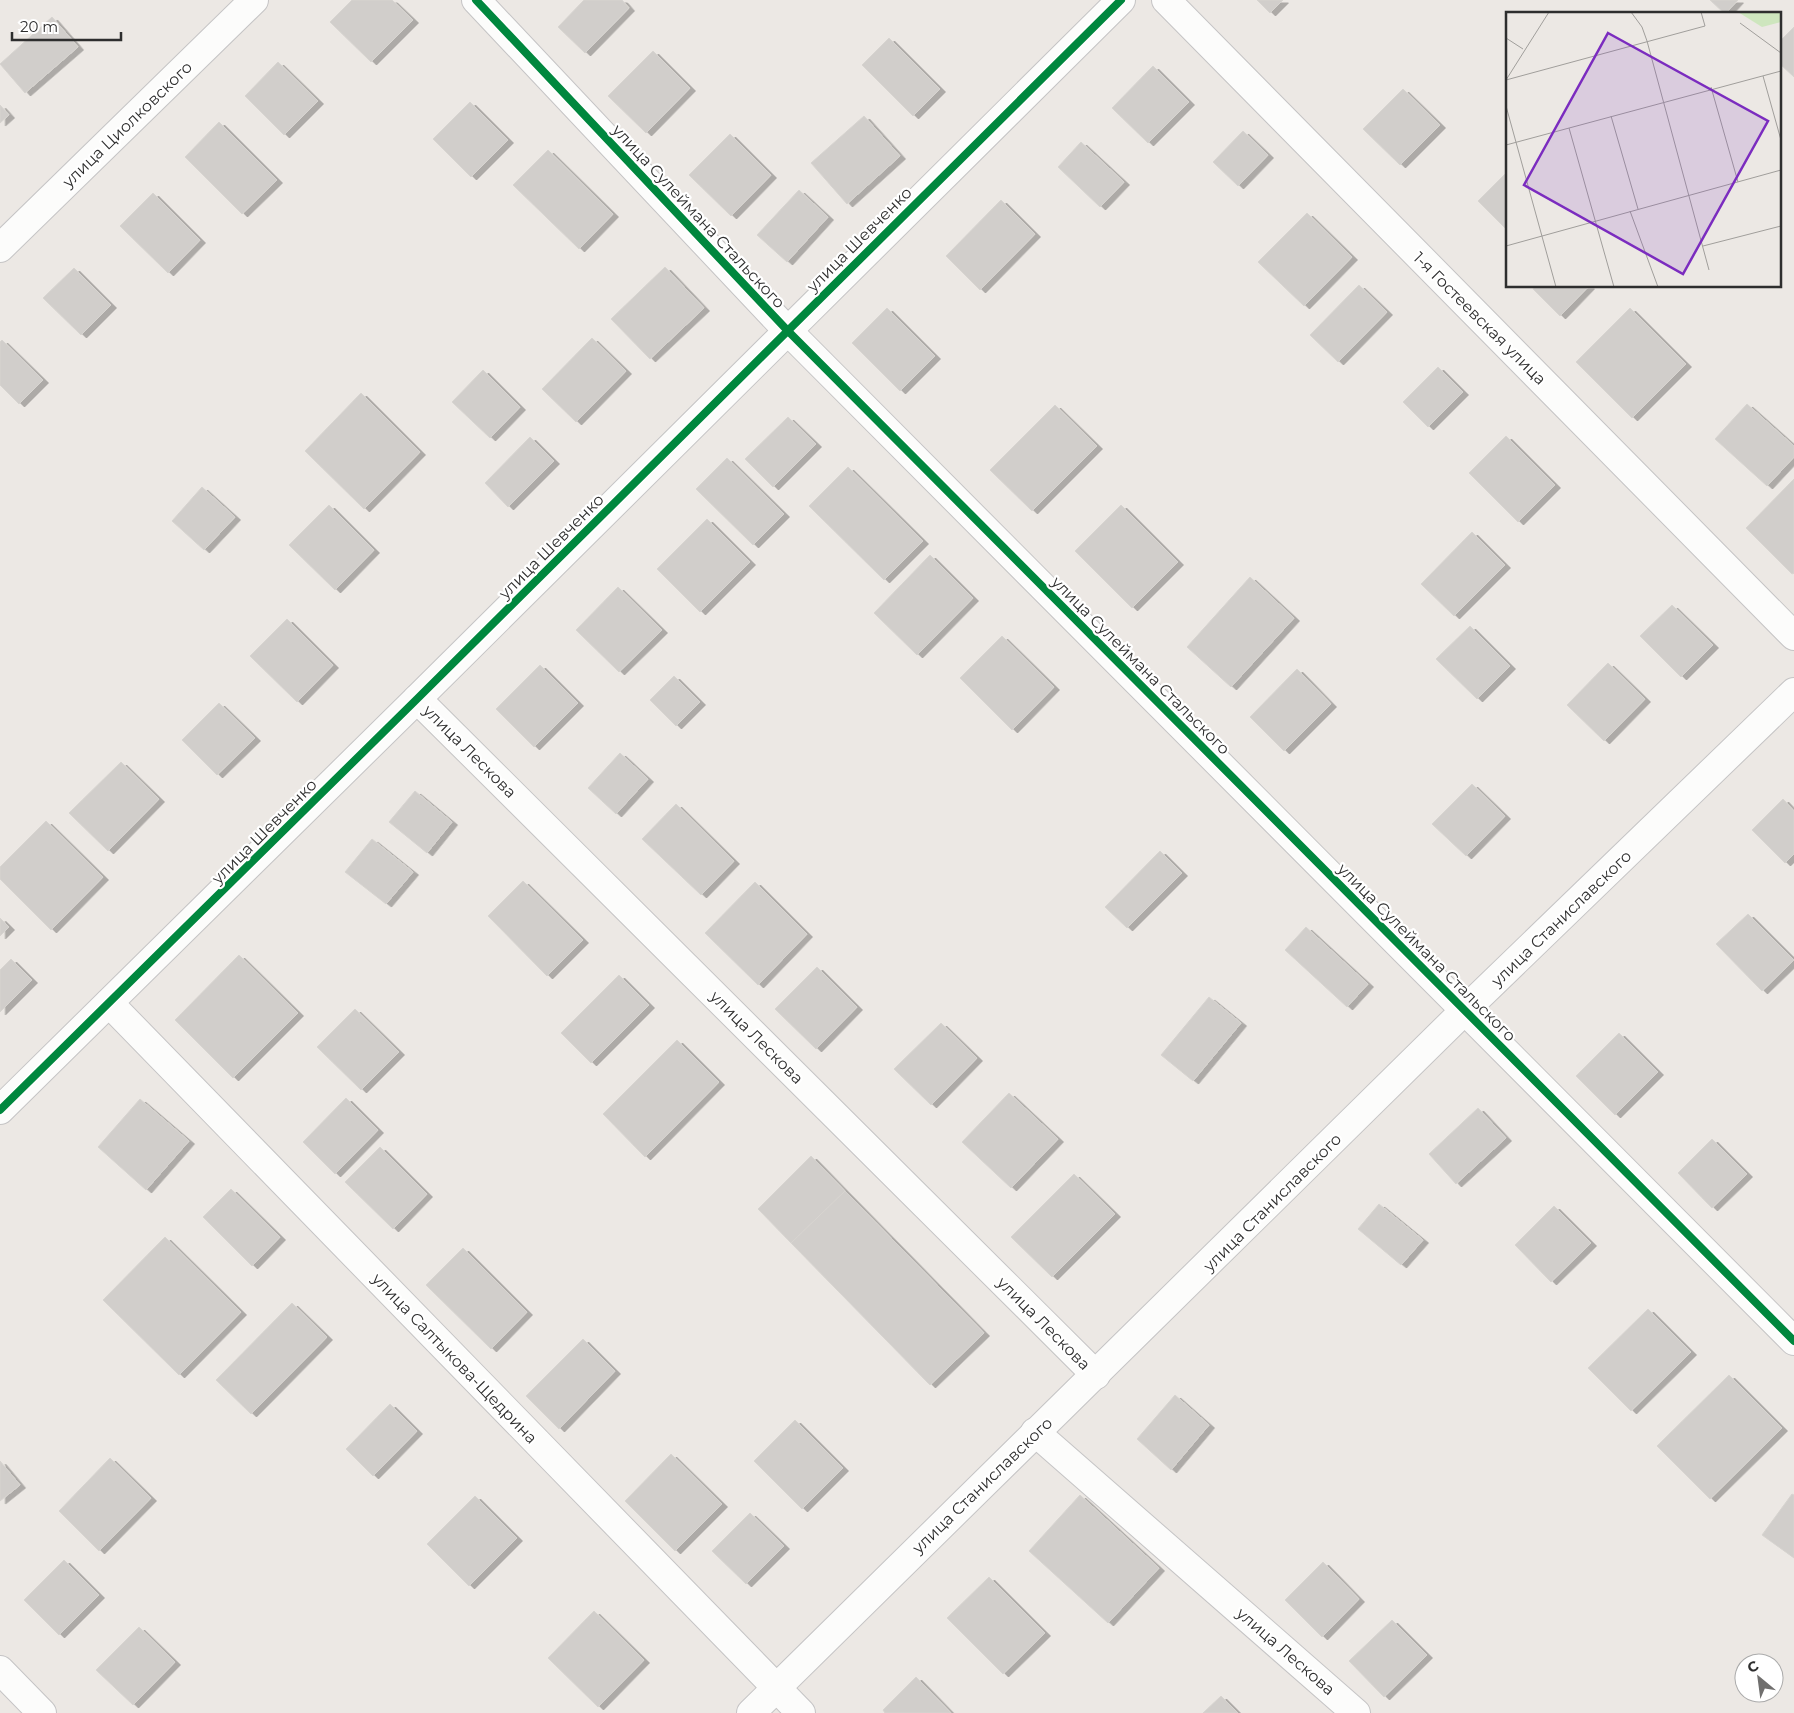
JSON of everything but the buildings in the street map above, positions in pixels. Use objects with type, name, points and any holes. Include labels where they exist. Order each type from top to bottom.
[{"type":"street","name":"улица Циолковского","points":[[0,248],[254,0]]},
{"type":"street","name":"улица Сулеймана Стальского","points":[[476,0],[787,330],[1794,1341]]},
{"type":"street","name":"улица Шевченко","points":[[0,1110],[417,699],[1120,0]]},
{"type":"street","name":"1-я Гостеевская улица","points":[[1166,0],[1794,636]]},
{"type":"street","name":"улица Станиславского","points":[[751,1713],[1465,1010],[1794,692]]},
{"type":"street","name":"улица Лескова","points":[[417,699],[1096,1375]]},
{"type":"street","name":"улица Салтыкова-Щедрина","points":[[109,1003],[801,1713]]},
{"type":"street","name":"улица Лескова","points":[[1035,1432],[1356,1713]]},
{"type":"street","points":[[0,1670],[42,1713]]},
{"type":"cycle path","points":[[476,0],[787,330],[1794,1341]]},
{"type":"cycle path","points":[[0,1110],[1121,0]]}]
